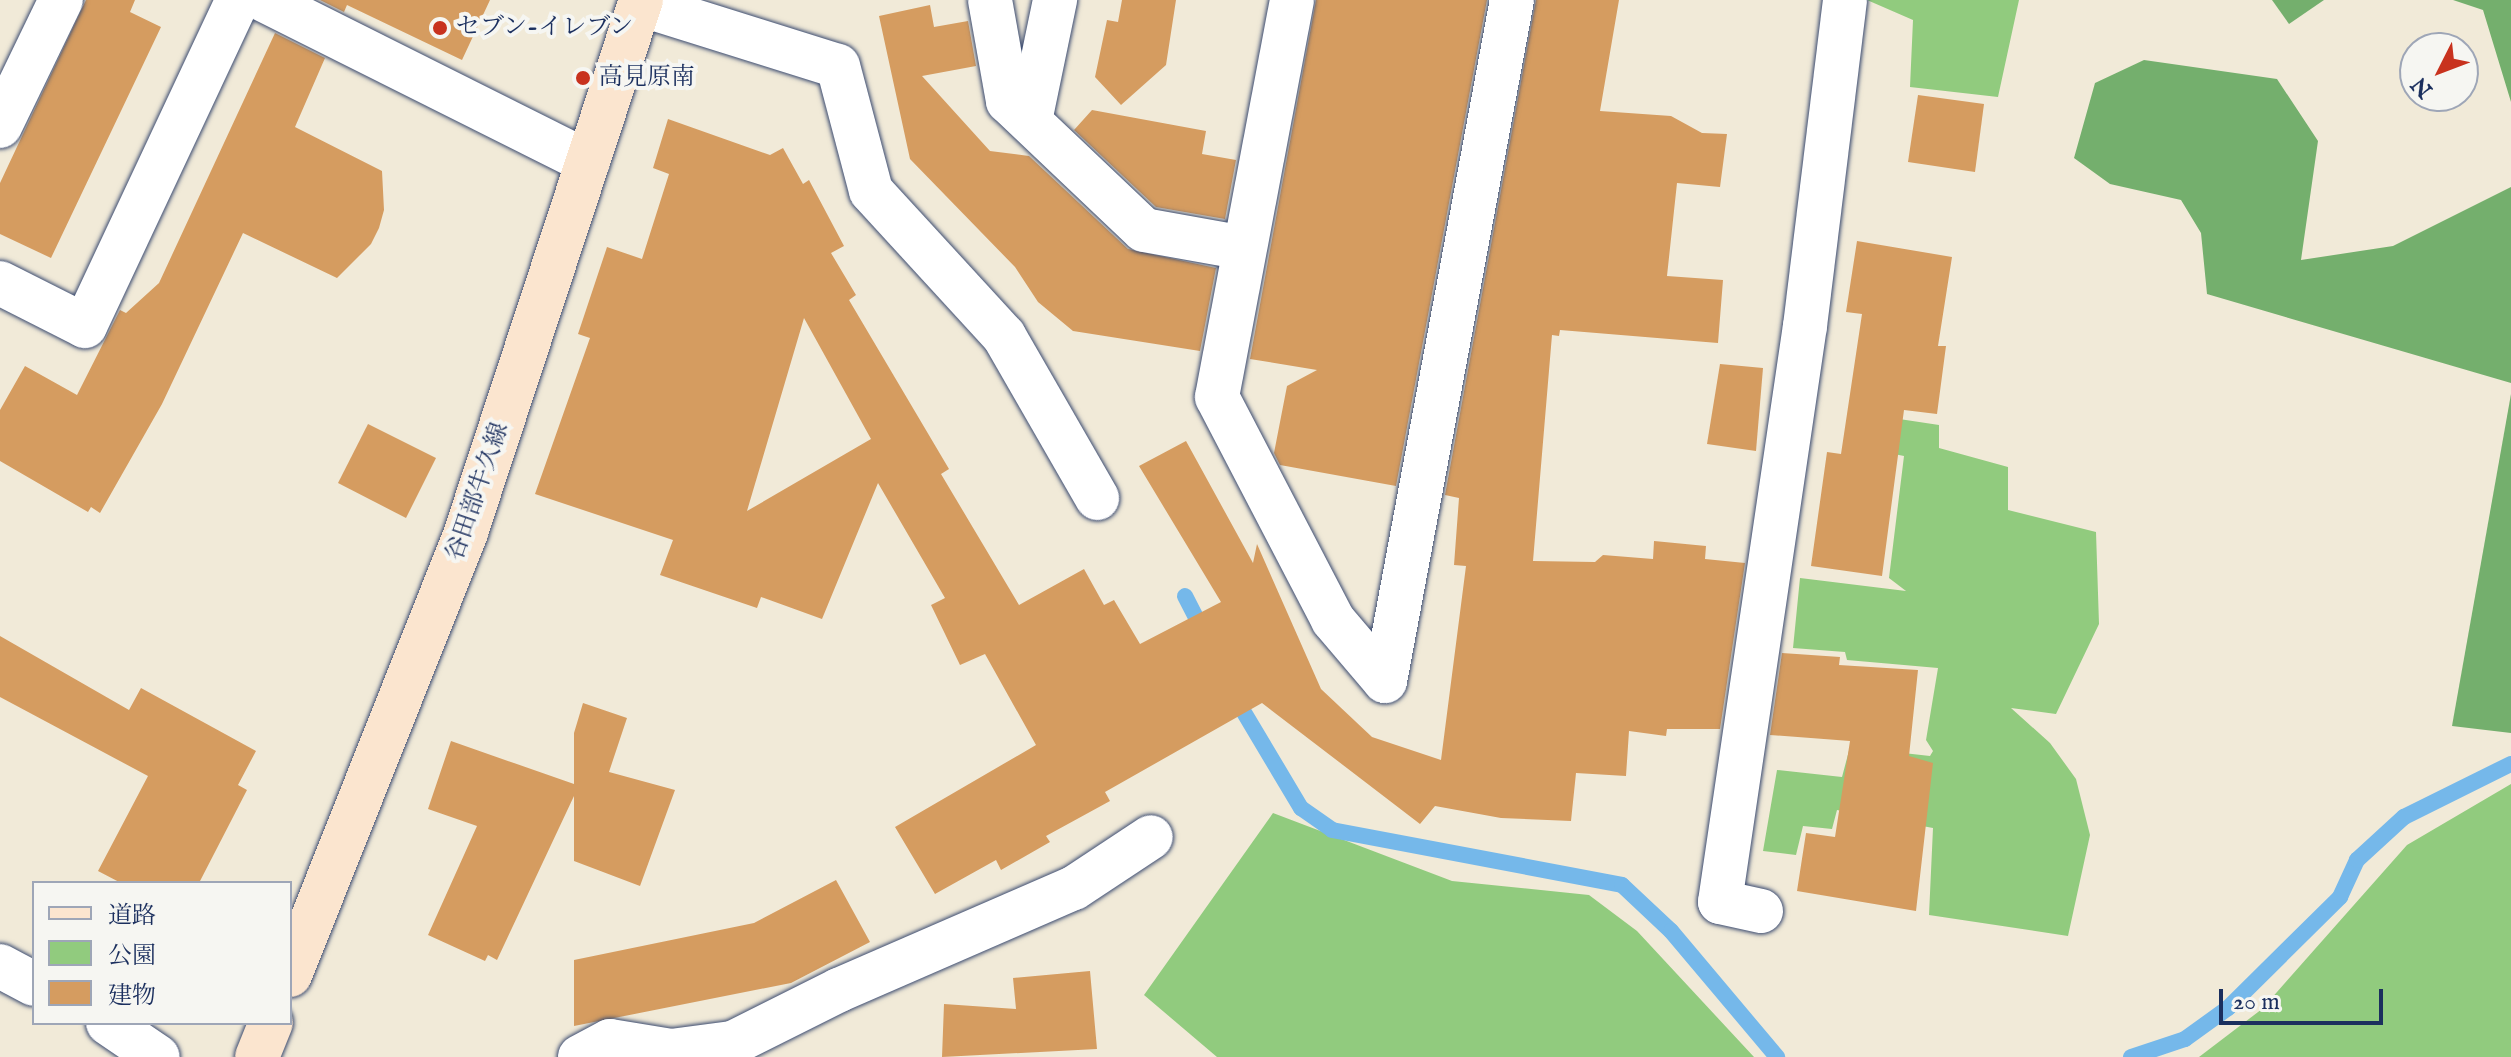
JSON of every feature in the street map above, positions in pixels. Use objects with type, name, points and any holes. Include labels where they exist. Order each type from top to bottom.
[{"type":"main road","name":"谷田部牛久線","points":[[292,970],[466,532],[640,2]]},
{"type":"main road","points":[[258,1057],[270,1025]]},
{"type":"street","points":[[0,126],[61,0]]},
{"type":"street","points":[[0,283],[85,326],[238,0]]},
{"type":"street","points":[[264,0],[588,162]]},
{"type":"street","points":[[990,0],[1008,101],[1144,230],[1244,248]]},
{"type":"street","points":[[1030,121],[1055,0]]},
{"type":"street","points":[[1292,0],[1217,397],[1333,620],[1385,681],[1512,0]]},
{"type":"street","points":[[1761,911],[1720,902],[1805,326],[1845,0]]},
{"type":"street","points":[[640,2],[838,66],[871,191],[1004,336],[1097,498]]},
{"type":"street","points":[[580,1057],[610,1041],[671,1051],[733,1043],[839,990],[1074,888],[1151,837]]},
{"type":"street","points":[[0,966],[32,983]]},
{"type":"street","points":[[111,1025],[158,1057]]},
{"type":"green space","points":[[1867,0],[2019,0],[1998,97],[1910,87],[1913,20]]},
{"type":"green space","points":[[2272,0],[2324,0],[2289,24]]},
{"type":"green space","points":[[2453,0],[2511,0],[2511,102],[2483,10]]},
{"type":"green space","points":[[2144,60],[2277,79],[2318,141],[2301,260],[2393,246],[2511,187],[2511,383],[2207,294],[2201,233],[2181,200],[2110,184],[2074,158],[2095,83]]},
{"type":"green space","points":[[2511,394],[2511,733],[2452,726]]},
{"type":"green space","points":[[1886,417],[1939,425],[1939,448],[2008,467],[2008,510],[2096,532],[2099,624],[2056,714],[2011,708],[2050,743],[2076,779],[2090,835],[2068,936],[1929,915],[1933,828],[1837,810],[1832,829],[1803,826],[1796,855],[1763,851],[1777,770],[1842,777],[1850,747],[1930,756],[1933,751],[1926,740],[1938,668],[1847,660],[1845,652],[1793,648],[1800,578],[1906,591],[1889,578],[1904,456],[1879,451]]},
{"type":"green space","points":[[2511,784],[2511,1057],[2199,1057],[2262,1009],[2407,845]]},
{"type":"green space","points":[[1273,813],[1452,881],[1589,895],[1637,931],[1754,1057],[1217,1057],[1144,995]]},
{"type":"building","points":[[86,0],[135,0],[130,12],[161,27],[51,258],[0,234],[0,183]]},
{"type":"building","name":"セブン-イレブン","points":[[320,0],[490,0],[462,60],[347,5],[344,12]]},
{"type":"building","points":[[1122,0],[1176,0],[1166,65],[1121,105],[1095,77],[1107,20],[1118,22]]},
{"type":"building","points":[[1316,0],[1487,0],[1396,486],[1280,465],[1274,453],[1287,386],[1317,370],[1250,359]]},
{"type":"building","points":[[1536,0],[1619,0],[1600,111],[1671,116],[1702,133],[1727,134],[1720,187],[1677,183],[1667,276],[1723,280],[1718,343],[1560,330],[1559,336],[1552,335],[1533,561],[1595,562],[1603,555],[1653,559],[1654,541],[1706,546],[1705,559],[1745,563],[1720,729],[1667,729],[1666,736],[1629,731],[1626,776],[1576,773],[1571,821],[1501,818],[1435,806],[1420,824],[1262,703],[1105,792],[1110,801],[1046,836],[1050,842],[1001,870],[996,860],[935,894],[895,827],[1036,745],[985,654],[960,665],[931,605],[945,598],[878,483],[822,619],[761,597],[757,608],[660,575],[673,540],[535,494],[590,338],[578,334],[607,247],[642,259],[669,174],[653,168],[668,119],[770,155],[783,148],[803,184],[809,180],[844,246],[831,253],[856,295],[849,300],[949,469],[941,474],[1019,605],[1084,569],[1104,605],[1114,600],[1140,644],[1221,602],[1139,466],[1186,441],[1253,563],[1257,544],[1321,689],[1372,737],[1441,760],[1466,566],[1454,565],[1459,498],[1445,495]],"holes":[[[804,318],[871,439],[747,511]]]},
{"type":"building","points":[[930,5],[934,27],[968,21],[976,66],[922,76],[990,151],[1029,156],[1128,249],[1216,268],[1200,351],[1073,331],[1038,302],[1015,267],[910,159],[879,16]]},
{"type":"building","points":[[275,33],[325,58],[295,127],[382,171],[384,210],[379,228],[371,244],[337,278],[243,233],[162,404],[100,513],[91,507],[88,512],[0,461],[0,410],[25,366],[77,395],[120,310],[126,313],[159,283]]},
{"type":"building","points":[[1918,95],[1984,104],[1975,172],[1908,162]]},
{"type":"building","points":[[1092,110],[1206,131],[1202,154],[1236,160],[1225,219],[1156,207],[1074,130]]},
{"type":"building","points":[[1857,241],[1952,257],[1938,346],[1946,346],[1937,414],[1904,410],[1882,576],[1811,566],[1827,452],[1841,454],[1862,314],[1846,312]]},
{"type":"building","points":[[1720,364],[1763,368],[1756,451],[1707,444]]},
{"type":"building","points":[[368,424],[436,458],[406,518],[338,483]]},
{"type":"building","points":[[0,636],[129,710],[141,688],[256,751],[238,785],[247,790],[200,881],[117,881],[98,871],[148,776],[0,697]]},
{"type":"building","points":[[1782,653],[1840,657],[1839,665],[1918,670],[1909,756],[1933,763],[1916,911],[1797,891],[1806,833],[1835,837],[1850,741],[1770,735]]},
{"type":"building","points":[[583,703],[627,718],[609,772],[675,790],[640,886],[574,861],[574,796],[497,960],[488,955],[485,961],[428,935],[477,826],[428,809],[451,741],[574,784],[574,733]]},
{"type":"building","points":[[836,880],[870,942],[791,983],[574,1026],[574,960],[754,923]]},
{"type":"building","points":[[1090,971],[1097,1049],[942,1057],[944,1004],[1016,1009],[1013,978]]},
{"type":"waterway","points":[[1185,596],[1204,633]]},
{"type":"waterway","points":[[1233,694],[1301,808],[1332,830],[1622,885],[1671,931],[1777,1057]]},
{"type":"waterway","points":[[2131,1057],[2185,1039],[2228,1008],[2340,897],[2357,860],[2404,817],[2511,764]]},
{"type":"place","name":"セブン-イレブン","points":[[440,28]]},
{"type":"place","name":"高見原南","points":[[583,78]]}]
